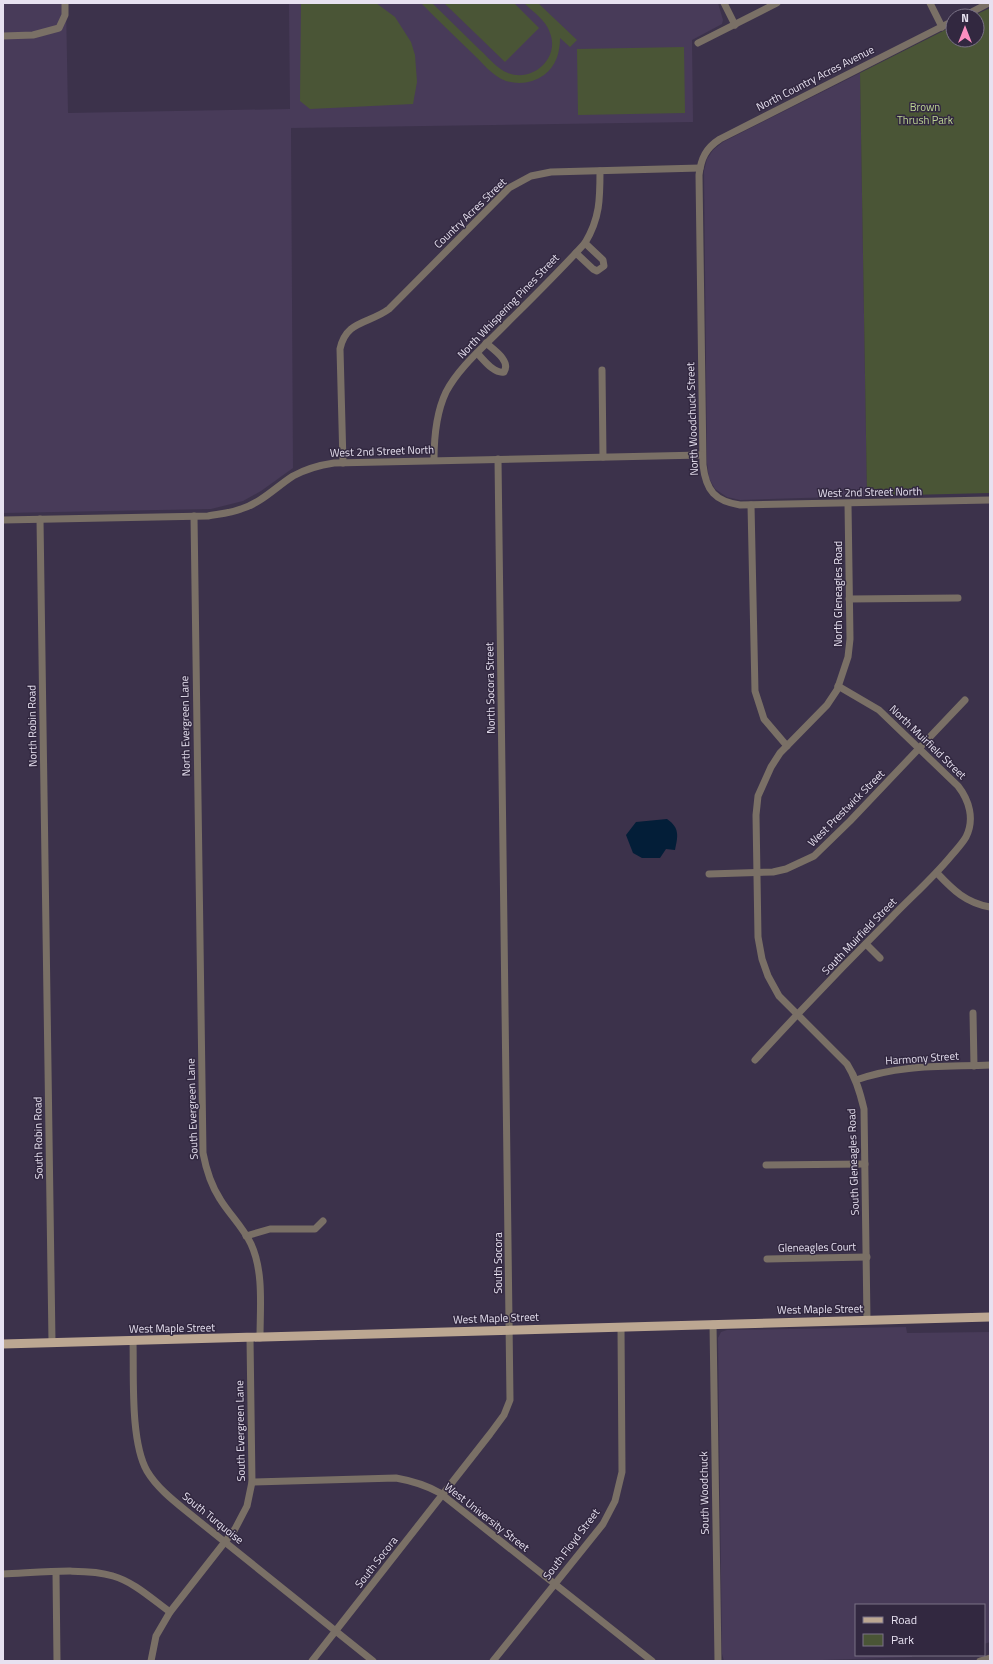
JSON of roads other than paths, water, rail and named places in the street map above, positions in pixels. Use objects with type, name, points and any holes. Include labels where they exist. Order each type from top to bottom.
[{"type":"main road","name":"West Maple Street","points":[[3,1344],[990,1317]]},
{"type":"street","points":[[3,36],[33,35],[60,26],[65,15],[65,3]]},
{"type":"street","points":[[724,3],[735,24]]},
{"type":"street","points":[[698,43],[778,3]]},
{"type":"street","points":[[930,3],[942,27]]},
{"type":"street","points":[[979,8],[989,3]]},
{"type":"street","name":"North Country Acres Avenue","points":[[700,168],[708,148],[720,139],[945,25]]},
{"type":"street","name":"Country Acres Street","points":[[343,463],[340,349],[343,338],[348,330],[388,309],[502,195],[516,183],[542,173],[700,168]]},
{"type":"street","name":"North Woodchuck Street","points":[[700,168],[702,455],[704,478],[712,492],[729,503],[751,505]]},
{"type":"street","name":"North Whispering Pines Street","points":[[434,460],[436,430],[446,392],[454,379],[486,343],[585,243],[598,215],[600,170]]},
{"type":"street","points":[[576,253],[593,270],[597,271],[602,269],[604,266],[603,260],[585,243]]},
{"type":"street","points":[[477,353],[495,371],[499,373],[504,372],[506,367],[505,362],[486,343]]},
{"type":"street","points":[[602,370],[603,457]]},
{"type":"street","name":"West 2nd Street North","points":[[3,520],[208,516],[242,509],[266,497],[294,476],[321,465],[434,460],[702,455]]},
{"type":"street","name":"North Socora Street","points":[[498,459],[504,918]]},
{"type":"street","name":"West 2nd Street North","points":[[751,505],[990,500]]},
{"type":"street","name":"North Gleneagles Road","points":[[756,872],[756,815],[758,796],[771,767],[787,746],[827,705],[838,686],[848,657],[850,639],[848,504]]},
{"type":"street","points":[[751,505],[755,691],[764,719],[787,746]]},
{"type":"street","name":"North Evergreen Lane","points":[[194,516],[198,936]]},
{"type":"street","name":"North Robin Road","points":[[40,519],[46,933]]},
{"type":"street","points":[[849,599],[958,598]]},
{"type":"street","name":"North Muirfield Street","points":[[838,686],[878,710],[920,749],[965,796],[971,816],[966,836],[937,873]]},
{"type":"street","name":"West Prestwick Street","points":[[709,874],[774,872],[786,869],[814,856],[920,749],[965,700]]},
{"type":"street","name":"South Gleneagles Road","points":[[756,872],[758,938],[762,959],[768,976],[779,996],[847,1064],[856,1080],[864,1108],[867,1320]]},
{"type":"street","points":[[937,873],[967,901],[990,907]]},
{"type":"street","name":"South Muirfield Street","points":[[755,1060],[866,944],[937,873]]},
{"type":"street","name":"South Socora","points":[[312,1661],[504,1415],[510,1400],[504,918]]},
{"type":"street","name":"South Robin Road","points":[[46,933],[52,1342]]},
{"type":"street","name":"South Evergreen Lane","points":[[198,936],[203,1153],[205,1167],[220,1198],[252,1245],[258,1270],[260,1338]]},
{"type":"street","points":[[866,944],[880,958]]},
{"type":"street","points":[[973,1013],[974,1066]]},
{"type":"street","name":"Harmony Street","points":[[856,1080],[882,1071],[901,1068],[990,1065]]},
{"type":"street","points":[[766,1165],[865,1164]]},
{"type":"street","points":[[246,1236],[270,1229],[315,1229],[323,1221]]},
{"type":"street","name":"Gleneagles Court","points":[[767,1259],[867,1257]]},
{"type":"street","name":"South Woodchuck","points":[[712,1324],[718,1661]]},
{"type":"street","name":"South Floyd Street","points":[[493,1661],[602,1524],[614,1501],[622,1472],[621,1326]]},
{"type":"street","name":"South Evergreen Lane","points":[[151,1661],[156,1636],[170,1612],[235,1529],[247,1506],[252,1482],[250,1338]]},
{"type":"street","name":"South Turquoise","points":[[133,1341],[136,1428],[139,1452],[146,1470],[161,1489],[224,1542],[373,1661]]},
{"type":"street","name":"West University Street","points":[[252,1482],[396,1478],[412,1480],[426,1485],[443,1495],[652,1661]]},
{"type":"street","points":[[3,1574],[95,1572],[114,1576],[128,1583],[170,1612]]},
{"type":"street","points":[[56,1573],[57,1661]]},
{"type":"street","points":[[980,1661],[990,1658]]},
{"type":"water","points":[[667,819],[676,829],[677,841],[675,850],[666,849],[660,858],[642,858],[633,853],[626,835],[636,822]]},
{"type":"park label","name":"Brown Thrush Park","points":[[925,113]]}]
